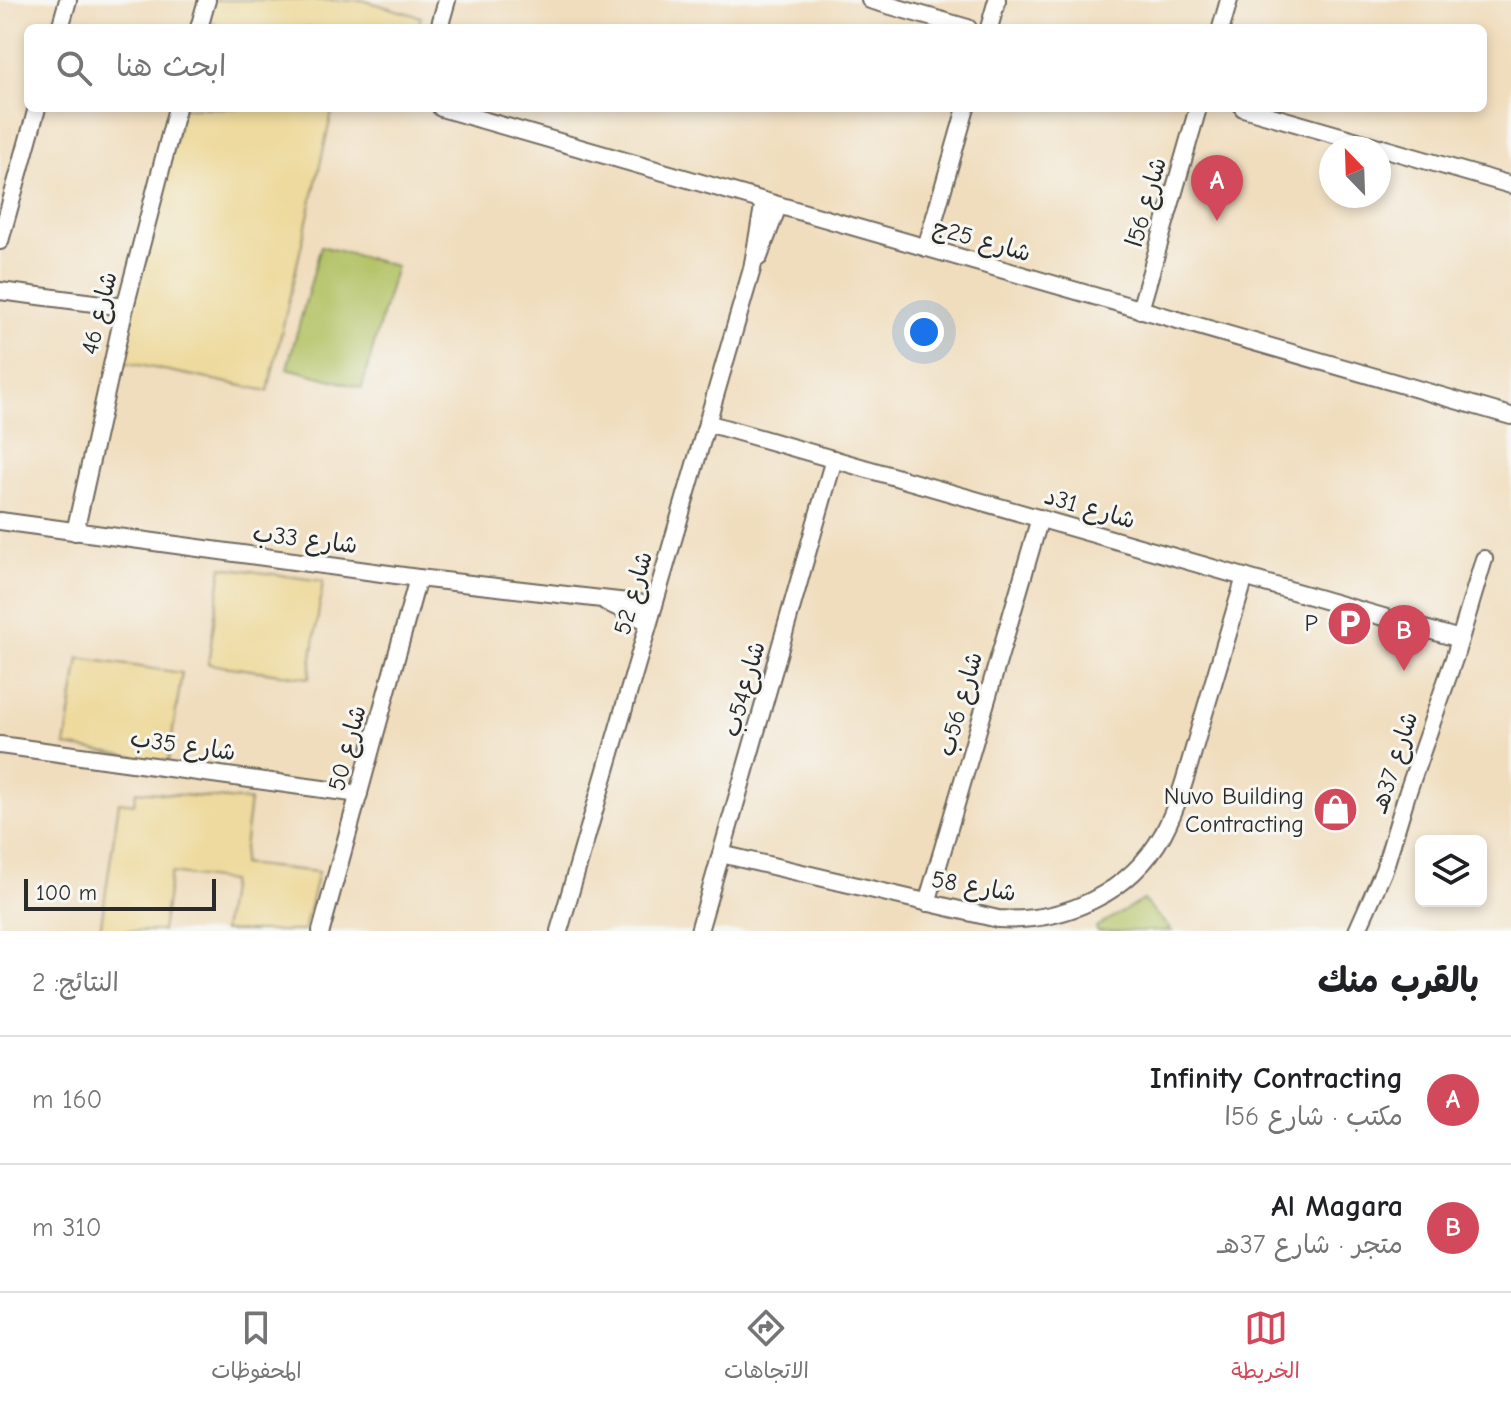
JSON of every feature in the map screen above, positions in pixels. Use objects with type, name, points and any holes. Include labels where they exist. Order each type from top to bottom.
[{"type":"street","points":[[61,24],[68,0]]},
{"type":"street","points":[[201,24],[207,0]]},
{"type":"street","points":[[440,24],[447,0]]},
{"type":"street","points":[[870,0],[954,24]]},
{"type":"street","points":[[990,24],[997,0]]},
{"type":"street","points":[[1222,24],[1229,0]]},
{"type":"street","points":[[0,241],[36,112]]},
{"type":"street","name":"شارع 46","points":[[75,532],[125,307],[176,112]]},
{"type":"street","name":"شارع 25ج","points":[[455,112],[1511,416]]},
{"type":"street","points":[[926,248],[965,112]]},
{"type":"street","name":"شارع 56ا","points":[[1140,310],[1197,112]]},
{"type":"street","points":[[1257,112],[1511,185]]},
{"type":"street","name":"شارع 52","points":[[559,931],[771,204]]},
{"type":"street","points":[[0,291],[125,307]]},
{"type":"street","name":"شارع 31د","points":[[707,423],[1460,639]]},
{"type":"street","name":"شارع54ب","points":[[699,931],[834,459]]},
{"type":"street","name":"شارع 56ب","points":[[927,903],[1040,518]]},
{"type":"street","name":"شارع 33ب","points":[[0,521],[605,601],[652,614]]},
{"type":"street","name":"شارع 37هـ","points":[[1357,931],[1384,870],[1484,559]]},
{"type":"street","name":"شارع 58","points":[[721,854],[998,919],[1035,919],[1087,904],[1120,884],[1140,865],[1157,843],[1175,808],[1245,577]]},
{"type":"street","name":"شارع 50","points":[[321,931],[418,578]]},
{"type":"street","name":"شارع 35ب","points":[[0,745],[359,794]]},
{"type":"green space","points":[[321,246],[396,266],[362,388],[287,368]]},
{"type":"green space","points":[[1143,900],[1172,931],[1097,931],[1096,927]]},
{"type":"sand","points":[[212,0],[362,0],[421,17],[419,24],[214,24],[208,15]]},
{"type":"sand","points":[[182,112],[332,112],[268,391],[119,361]]},
{"type":"sand","points":[[222,567],[323,581],[309,678],[208,664]]},
{"type":"sand","points":[[79,658],[182,673],[168,762],[65,746]]},
{"type":"sand","points":[[136,791],[250,801],[242,864],[318,872],[304,931],[223,931],[230,881],[171,873],[162,931],[100,931],[119,802],[134,804]]},
{"type":"place","name":"Infinity Contracting","points":[[1217,221]]},
{"type":"place","name":"P","points":[[1349,623]]},
{"type":"place","name":"Al Magara","points":[[1404,671]]},
{"type":"place","name":"Nuvo Building Contracting","points":[[1335,810]]}]
